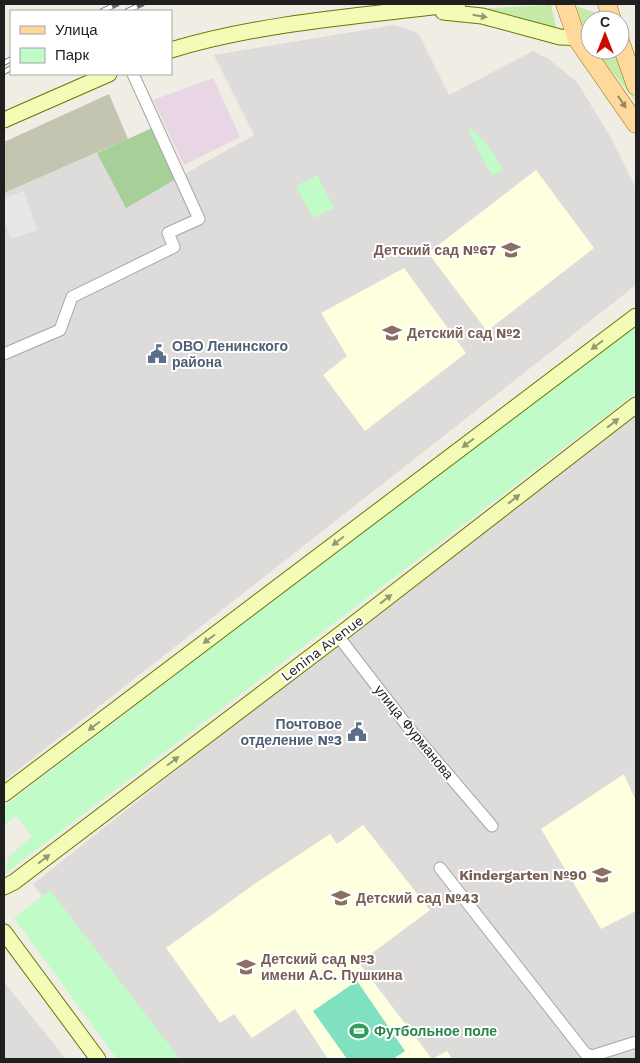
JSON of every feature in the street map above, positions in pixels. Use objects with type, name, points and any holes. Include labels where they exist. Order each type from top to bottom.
[{"type":"main road","points":[[172,50],[214,38],[286,25],[458,4]]},
{"type":"main road","points":[[565,4],[576,38],[636,124]]},
{"type":"main road","points":[[396,12],[439,12],[482,16],[576,38]]},
{"type":"main road","points":[[627,60],[636,86]]},
{"type":"main road","points":[[4,120],[107,75]]},
{"type":"main road","points":[[4,794],[636,316]]},
{"type":"main road","name":"Lenina Avenue","points":[[4,887],[14,882],[338,636],[636,405]]},
{"type":"main road","points":[[4,932],[98,1059]]},
{"type":"street","points":[[4,354],[60,330],[72,297],[174,247],[168,233],[199,219],[133,75]]},
{"type":"street","name":"улица Фурманова","points":[[338,636],[412,732],[492,826]]},
{"type":"street","points":[[440,868],[584,1053],[592,1056],[636,1042]]},
{"type":"shaded area","points":[[395,25],[418,33],[449,95],[533,51],[547,58],[577,82],[611,138],[636,189],[636,285],[4,781],[4,193],[97,153],[126,207],[254,135],[214,55]]},
{"type":"shaded area","points":[[213,78],[240,137],[184,165],[153,100]]},
{"type":"shaded area","points":[[109,94],[128,139],[4,193],[4,142]]},
{"type":"shaded area","name":"Детский сад №67","points":[[536,170],[594,248],[487,331],[428,253]]},
{"type":"shaded area","points":[[24,191],[37,230],[11,239],[4,219],[4,198]]},
{"type":"shaded area","name":"Детский сад №2","points":[[404,268],[466,353],[365,431],[323,375],[347,356],[321,313]]},
{"type":"shaded area","points":[[636,406],[636,1059],[161,1059],[33,884]]},
{"type":"shaded area","name":"Kindergarten №90","points":[[624,774],[636,801],[636,911],[601,929],[541,829]]},
{"type":"shaded area","points":[[363,825],[430,910],[359,963],[432,1059],[328,1059],[295,1009],[252,1038],[234,1014],[220,1023],[166,948],[253,885],[330,834],[337,844]]},
{"type":"shaded area","points":[[4,982],[66,1059],[4,1059]]},
{"type":"shaded area","points":[[447,1051],[452,1059],[432,1059]]},
{"type":"green space","points":[[551,5],[557,31],[533,21],[470,9]]},
{"type":"green space","points":[[573,5],[588,10],[580,10],[579,29]]},
{"type":"green space","points":[[603,60],[620,60],[636,102]]},
{"type":"green space","points":[[152,128],[176,179],[126,208],[97,153]]},
{"type":"green space","points":[[470,128],[489,147],[503,170],[493,175],[488,170],[468,129]]},
{"type":"green space","points":[[317,175],[334,208],[313,218],[296,186]]},
{"type":"green space","points":[[636,325],[636,393],[6,873],[8,857],[32,836],[16,816],[4,825],[4,806]]},
{"type":"green space","points":[[50,890],[180,1059],[117,1059],[14,918]]},
{"type":"green space","name":"Футбольное поле","points":[[357,981],[405,1051],[393,1059],[347,1059],[313,1011]]},
{"type":"railway","points":[[104,10],[117,4]]},
{"type":"railway","points":[[129,10],[142,4]]},
{"type":"railway","points":[[4,63],[10,60]]},
{"type":"railway","points":[[4,72],[10,69]]},
{"type":"place","name":"Детский сад №67","points":[[511,250]]},
{"type":"place","name":"Детский сад №2","points":[[392,333]]},
{"type":"place","name":"ОВО Ленинского района","points":[[157,354]]},
{"type":"place","name":"Почтовое отделение №3","points":[[357,732]]},
{"type":"place","name":"Kindergarten №90","points":[[602,875]]},
{"type":"place","name":"Детский сад №43","points":[[341,898]]},
{"type":"place","name":"Детский сад №3 имени А.С. Пушкина","points":[[246,967]]},
{"type":"place","name":"Футбольное поле","points":[[359,1031]]}]
